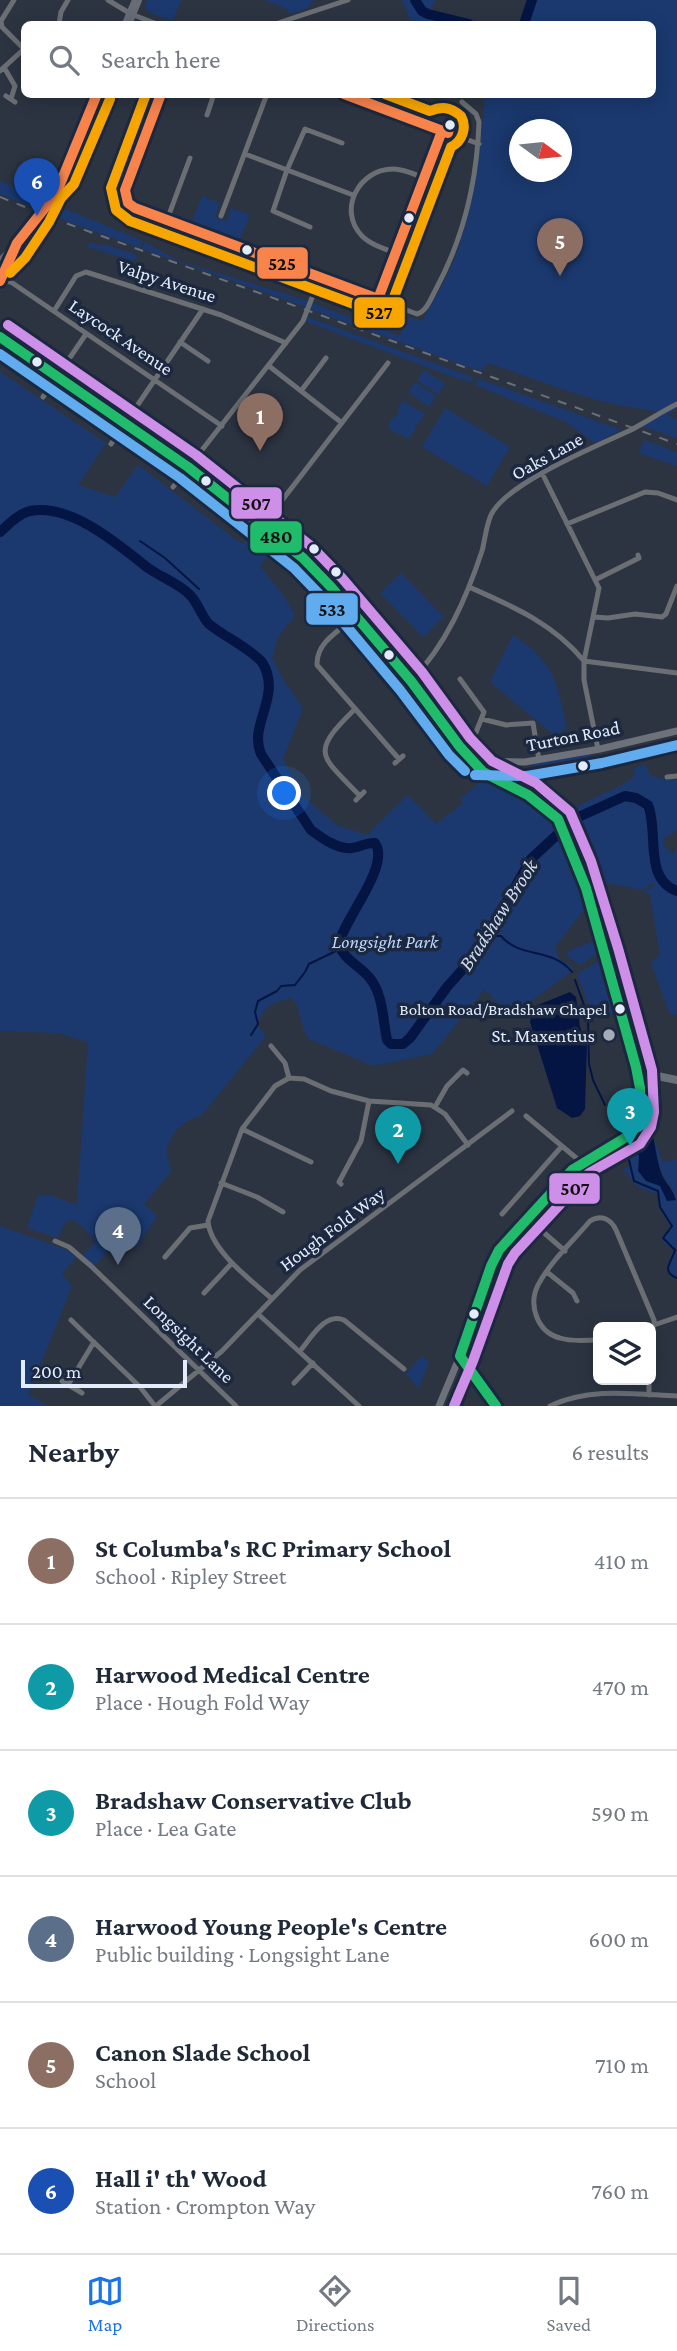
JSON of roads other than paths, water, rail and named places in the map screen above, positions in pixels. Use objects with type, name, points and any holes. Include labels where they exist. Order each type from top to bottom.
[{"type":"highway","points":[[128,21],[137,0]]},
{"type":"highway","points":[[3,280],[6,257],[37,215],[49,190],[62,177],[95,98]]},
{"type":"main road","points":[[0,272],[6,257]]},
{"type":"main road","points":[[0,337],[188,467],[311,566],[411,681],[483,772],[527,795],[558,819],[568,839],[586,888],[638,1072],[640,1114],[634,1131],[581,1162],[527,1218],[495,1258],[439,1406]]},
{"type":"main road","name":"Turton Road","points":[[475,761],[510,763],[539,760],[677,731]]},
{"type":"main road","points":[[638,1072],[677,1080]]},
{"type":"main road","points":[[460,1356],[496,1406]]},
{"type":"street","points":[[14,0],[1,21],[2,27],[21,46]]},
{"type":"street","points":[[59,21],[68,0]]},
{"type":"street","points":[[108,0],[149,21]]},
{"type":"street","points":[[284,21],[348,0]]},
{"type":"street","points":[[11,99],[15,86],[2,70],[21,52]]},
{"type":"street","points":[[160,98],[125,194],[131,206],[417,314],[423,312],[445,272],[460,233],[472,189],[479,144],[478,118],[462,102]]},
{"type":"street","points":[[207,115],[213,98]]},
{"type":"street","points":[[221,216],[266,98]]},
{"type":"street","points":[[353,98],[479,144]]},
{"type":"street","points":[[407,118],[414,98]]},
{"type":"street","points":[[310,227],[273,211],[287,170],[305,129],[342,143]]},
{"type":"street","points":[[377,299],[442,131]]},
{"type":"street","points":[[245,154],[353,195]]},
{"type":"street","points":[[167,220],[190,158]]},
{"type":"street","points":[[396,253],[372,243],[357,230],[353,219],[353,195],[364,180],[382,171],[402,170],[424,178]]},
{"type":"street","name":"Valpy Avenue","points":[[54,311],[76,276],[86,272],[203,309],[286,343]]},
{"type":"street","points":[[173,487],[303,321],[320,277]]},
{"type":"street","name":"Laycock Avenue","points":[[3,280],[54,311],[222,426]]},
{"type":"street","points":[[111,444],[203,309]]},
{"type":"street","points":[[43,397],[86,334]]},
{"type":"street","points":[[180,342],[208,361]]},
{"type":"street","points":[[301,391],[326,358]]},
{"type":"street","points":[[263,525],[388,363]]},
{"type":"street","points":[[269,366],[342,423]]},
{"type":"street","name":"Oaks Lane","points":[[411,681],[436,651],[469,587],[492,513],[523,485],[542,473],[633,429],[677,404]]},
{"type":"street","points":[[542,473],[599,591],[584,661],[584,680],[598,749]]},
{"type":"street","points":[[567,524],[645,492],[658,493],[677,500]]},
{"type":"street","points":[[595,580],[639,558],[638,555]]},
{"type":"street","points":[[594,617],[635,614],[662,617],[666,614],[677,586]]},
{"type":"street","points":[[469,587],[537,619],[563,639],[584,661],[677,673]]},
{"type":"street","points":[[356,617],[324,643],[317,661],[321,672],[399,760]]},
{"type":"street","points":[[460,678],[483,709],[482,719],[467,755]]},
{"type":"street","points":[[354,710],[328,738],[326,753],[332,767],[360,796]]},
{"type":"street","points":[[482,719],[508,725],[533,723],[539,760]]},
{"type":"street","points":[[667,777],[677,776]]},
{"type":"street","points":[[271,1046],[285,1063],[289,1078]]},
{"type":"street","points":[[435,1107],[451,1081],[463,1070],[467,1073]]},
{"type":"street","points":[[271,1298],[232,1263],[214,1238],[208,1224],[211,1209],[242,1129],[275,1086],[289,1078],[304,1079],[331,1091],[369,1101],[435,1107],[446,1115],[468,1145]]},
{"type":"street","points":[[341,1185],[339,1182],[362,1141],[369,1101]]},
{"type":"street","name":"Hough Fold Way","points":[[156,1406],[222,1351],[300,1270],[468,1145],[509,1119],[512,1111]]},
{"type":"street","points":[[526,1116],[581,1162]]},
{"type":"street","points":[[242,1129],[311,1162]]},
{"type":"street","points":[[502,1214],[562,1146]]},
{"type":"street","points":[[221,1182],[257,1197],[283,1212]]},
{"type":"street","points":[[593,1340],[562,1339],[551,1334],[542,1326],[535,1313],[534,1297],[547,1272],[590,1221],[599,1217],[609,1220],[617,1230],[651,1322]]},
{"type":"street","points":[[527,1218],[565,1251]]},
{"type":"street","points":[[164,1258],[190,1228],[208,1224]]},
{"type":"street","name":"Longsight Lane","points":[[55,1241],[68,1247],[91,1266],[236,1406]]},
{"type":"street","points":[[203,1294],[232,1263]]},
{"type":"street","points":[[547,1272],[573,1293],[578,1301]]},
{"type":"street","points":[[258,1314],[361,1405]]},
{"type":"street","points":[[300,1351],[328,1320],[337,1317],[404,1369]]},
{"type":"street","points":[[656,1327],[677,1317]]},
{"type":"street","points":[[71,1320],[156,1406]]},
{"type":"street","points":[[82,1393],[65,1383],[94,1342]]},
{"type":"street","points":[[294,1383],[313,1363]]},
{"type":"street","points":[[649,1385],[649,1395]]},
{"type":"street","points":[[550,1406],[570,1398],[597,1393],[677,1396]]},
{"type":"street","points":[[570,1398],[573,1406]]},
{"type":"waterway","points":[[415,0],[422,11],[457,21]]},
{"type":"waterway","points":[[525,21],[532,0]]},
{"type":"waterway","name":"Bradshaw Brook","points":[[0,532],[30,511],[46,510],[78,519],[109,538],[148,568],[185,590],[209,624],[262,662],[269,686],[259,732],[261,754],[311,830],[341,847],[352,848],[375,843],[377,865],[339,944],[345,955],[376,987],[387,1040],[391,1044],[403,1044],[410,1038],[447,987],[479,951],[531,859],[574,819],[625,796],[636,798],[648,805],[656,865],[666,885],[677,891]]},
{"type":"waterway","points":[[140,541],[165,558],[199,589]]},
{"type":"waterway","points":[[488,936],[501,936],[517,948],[555,959],[572,972]]},
{"type":"waterway","points":[[251,1035],[258,1024],[255,1012],[258,1001],[281,986],[295,985],[309,964],[340,949]]},
{"type":"waterway","points":[[575,980],[588,1016],[589,1064],[605,1105]]},
{"type":"waterway","points":[[628,1156],[634,1181],[658,1191],[660,1207],[672,1226],[663,1238],[675,1250],[668,1269],[677,1278]]},
{"type":"railway","points":[[0,197],[677,444]]},
{"type":"place","name":"Hall i' th' Wood","points":[[37,216]]},
{"type":"place","name":"Canon Slade School","points":[[560,276]]},
{"type":"place","name":"St Columba's RC Primary School","points":[[260,451]]},
{"type":"place","name":"Bolton Road/Bradshaw Chapel","points":[[620,1009]]},
{"type":"place","name":"St. Maxentius","points":[[609,1035]]},
{"type":"place","name":"Bradshaw Conservative Club","points":[[630,1146]]},
{"type":"place","name":"Harwood Medical Centre","points":[[398,1164]]},
{"type":"place","name":"Harwood Young People's Centre","points":[[118,1265]]},
{"type":"park label","name":"Longsight Park","points":[[385,941]]}]
